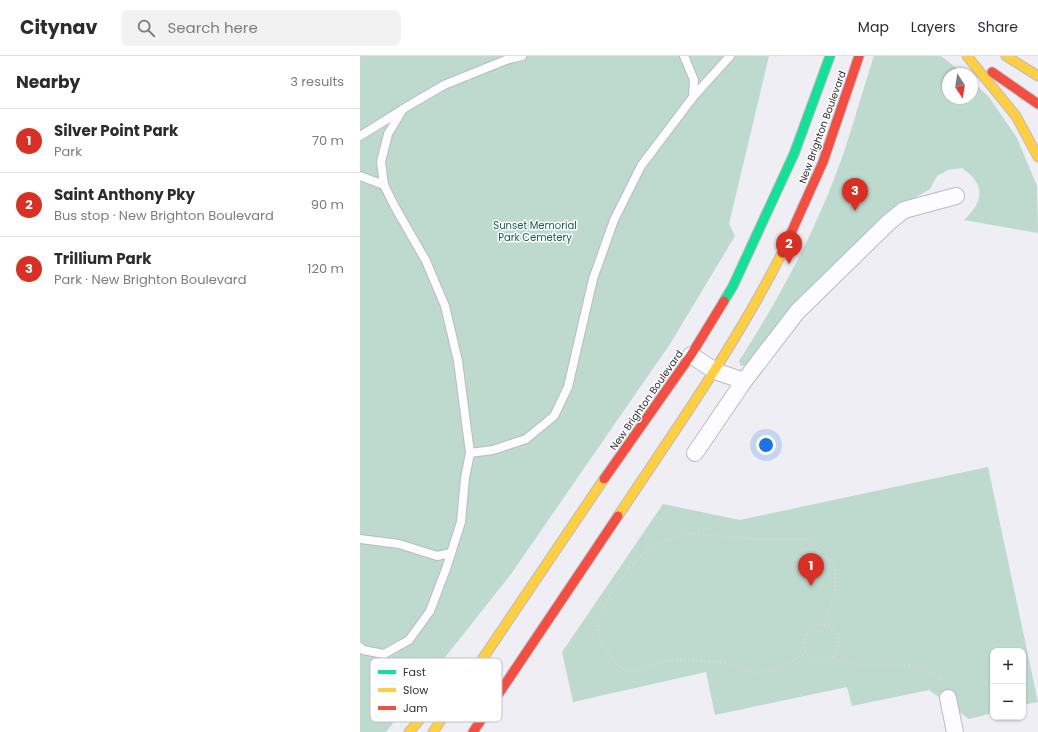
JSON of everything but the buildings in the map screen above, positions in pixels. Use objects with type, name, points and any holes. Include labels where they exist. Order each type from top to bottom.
[{"type":"main road","name":"New Brighton Boulevard","points":[[483,658],[690,355],[733,286],[794,154],[830,56]]},
{"type":"main road","name":"New Brighton Boulevard","points":[[502,689],[715,371],[761,295],[790,238],[823,162],[859,56]]},
{"type":"main road","points":[[968,56],[1038,104]]},
{"type":"main road","points":[[968,56],[1010,105],[1033,144],[1038,157]]},
{"type":"main road","points":[[1006,56],[1038,76]]},
{"type":"main road","points":[[473,658],[510,617]]},
{"type":"main road","points":[[410,732],[418,722]]},
{"type":"main road","name":"New Brighton Boulevard","points":[[433,732],[440,722]]},
{"type":"main road","name":"New Brighton Boulevard","points":[[473,732],[480,722]]},
{"type":"street","points":[[695,453],[744,381],[797,312],[889,222],[904,210],[956,196]]},
{"type":"street","points":[[690,355],[715,371],[744,381]]},
{"type":"street","points":[[948,698],[955,732]]},
{"type":"lane","points":[[360,136],[444,85],[506,60],[522,56]]},
{"type":"lane","points":[[684,56],[694,80],[693,97]]},
{"type":"lane","points":[[470,453],[493,450],[526,439],[554,416],[568,387],[593,279],[614,220],[642,166],[693,97],[730,56]]},
{"type":"lane","points":[[360,647],[362,650],[384,654],[409,640],[430,610],[451,554],[461,522],[465,478],[470,453],[458,361],[445,306],[426,261],[384,185],[381,162],[388,134],[403,109]]},
{"type":"lane","points":[[360,176],[384,185]]},
{"type":"lane","points":[[360,539],[399,544],[437,556],[451,554]]},
{"type":"path","points":[[360,61],[365,56]]},
{"type":"path","points":[[807,653],[770,672],[758,673],[723,662],[676,660],[658,662],[646,669],[633,672],[619,667],[606,649],[599,637],[598,623],[607,599],[628,569],[644,553],[660,542],[687,533],[752,539],[806,539],[815,542],[823,549],[836,570],[835,594],[824,625]]},
{"type":"path","points":[[824,625],[831,627],[837,633],[840,643],[837,652],[833,657],[827,660],[819,660],[807,653],[804,646],[805,636],[815,626],[824,625]]},
{"type":"path","points":[[833,657],[842,662],[862,666],[906,665],[929,671],[940,677],[948,698]]},
{"type":"green space","name":"Sunset Memorial Park Cemetery","points":[[360,56],[769,56],[729,224],[735,236],[670,344],[511,574],[445,658],[370,658],[370,722],[394,722],[386,732],[360,732]]},
{"type":"green space","points":[[874,56],[941,56],[956,68],[942,68],[942,104],[978,104],[978,87],[989,97],[1017,138],[1037,186],[1038,233],[964,220],[976,206],[980,193],[970,174],[962,168],[948,170],[937,176],[930,189],[892,211],[820,280],[775,327],[747,365],[741,366],[739,361],[769,312],[810,235],[843,155]]},
{"type":"green space","points":[[988,467],[1038,702],[1026,704],[1026,648],[990,648],[990,714],[969,719],[929,690],[852,706],[847,687],[715,715],[706,672],[573,702],[562,652],[663,504],[740,520]]},
{"type":"traffic: fast","points":[[724,301],[733,286],[794,154],[830,56]]},
{"type":"traffic: slow","points":[[967,56],[1016,116],[1038,157]]},
{"type":"traffic: slow","points":[[1006,56],[1038,76]]},
{"type":"traffic: slow","points":[[618,516],[683,420],[745,321],[782,253]]},
{"type":"traffic: slow","points":[[483,658],[604,479]]},
{"type":"traffic: slow","points":[[409,732],[418,722]]},
{"type":"traffic: slow","points":[[433,732],[440,722]]},
{"type":"traffic: jam","points":[[782,253],[823,162],[859,56]]},
{"type":"traffic: jam","points":[[992,72],[1038,104]]},
{"type":"traffic: jam","points":[[604,479],[691,355],[724,301]]},
{"type":"traffic: jam","points":[[502,689],[618,516]]},
{"type":"traffic: jam","points":[[473,732],[480,722]]},
{"type":"place","name":"Trillium Park","points":[[855,211]]},
{"type":"place","name":"Saint Anthony Pky","points":[[789,264]]},
{"type":"place","name":"Silver Point Park","points":[[811,586]]}]
